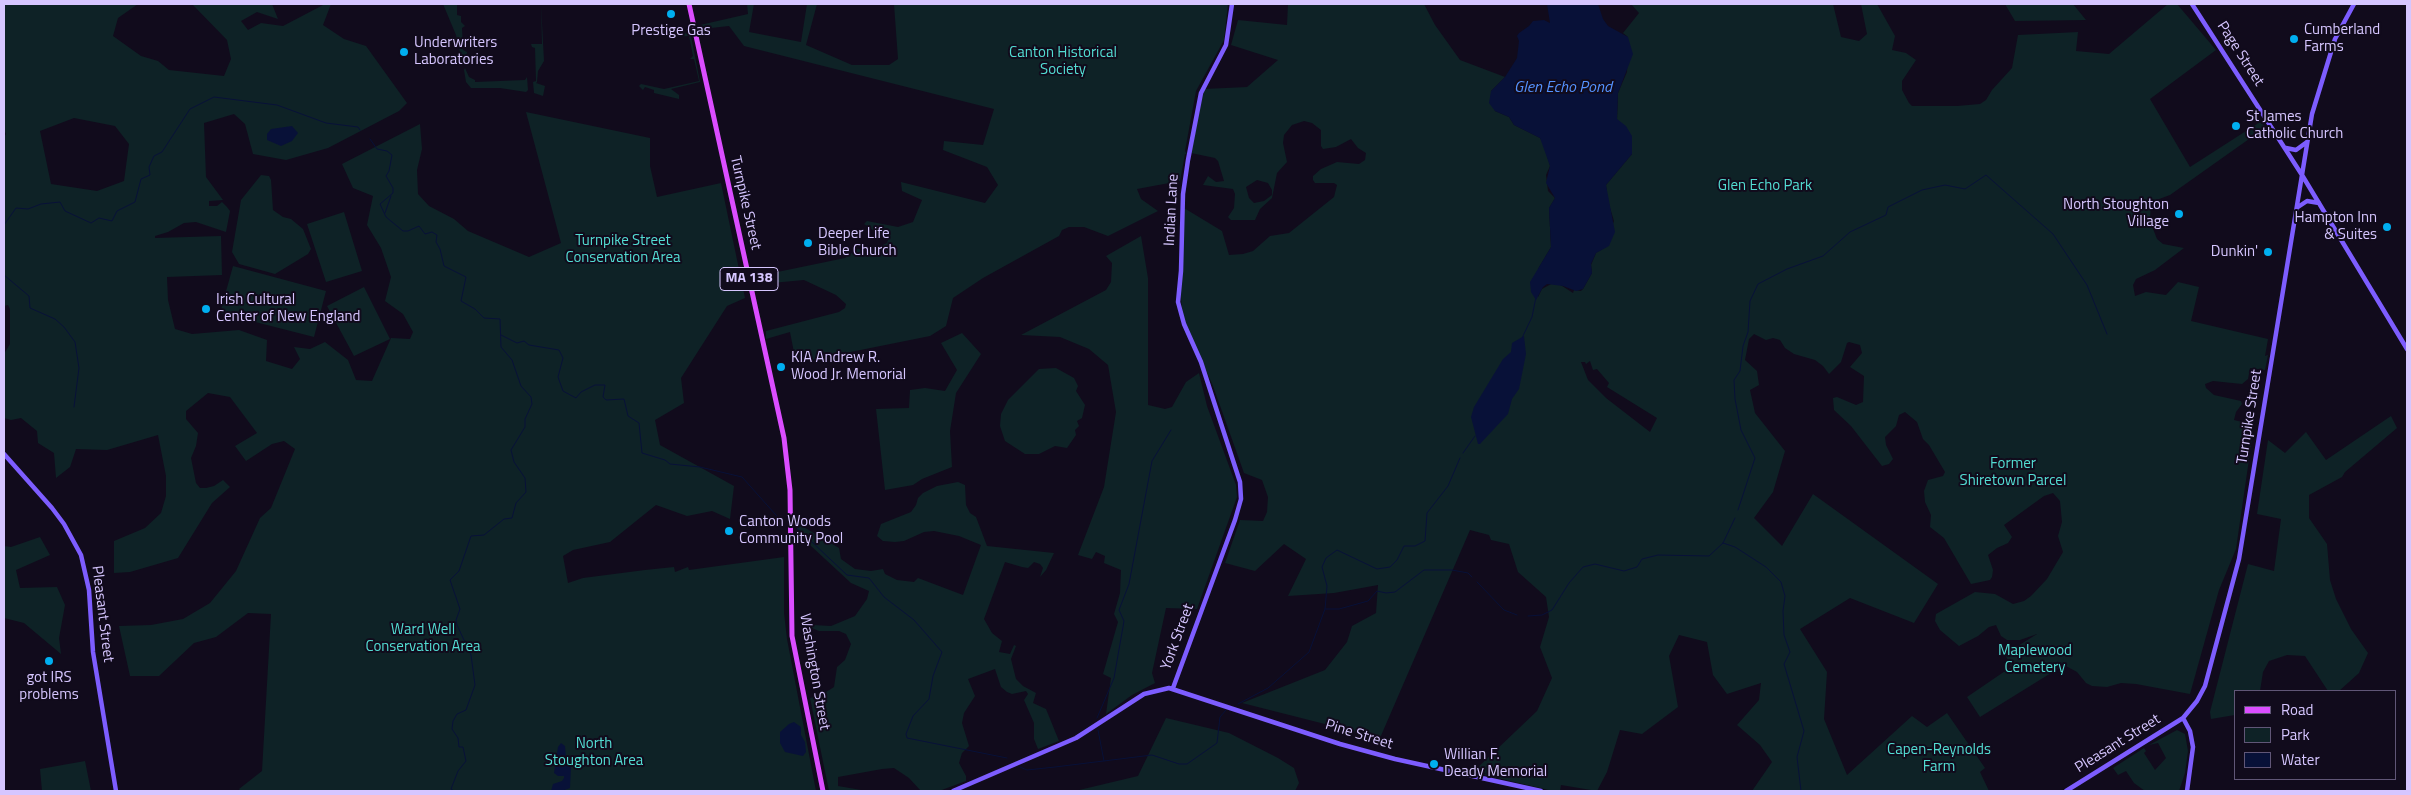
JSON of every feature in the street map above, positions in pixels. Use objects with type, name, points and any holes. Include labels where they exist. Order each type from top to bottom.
[{"type":"main road","name":"Turnpike Street","points":[[688,4],[784,438],[790,490],[790,557]]},
{"type":"main road","name":"Washington Street","points":[[790,557],[792,636],[823,791]]},
{"type":"street","name":"Indian Lane","points":[[1219,419],[1201,362],[1183,323],[1178,302],[1181,271],[1183,194],[1187,167],[1201,94],[1226,45],[1232,4]]},
{"type":"street","name":"Page Street","points":[[2192,4],[2285,147],[2407,349]]},
{"type":"street","name":"Turnpike Street","points":[[2183,718],[2202,694],[2209,676],[2239,559],[2317,94],[2335,38],[2354,4]]},
{"type":"street","points":[[2285,147],[2296,150],[2308,141]]},
{"type":"street","points":[[2297,210],[2303,202],[2319,203]]},
{"type":"street","name":"York Street","points":[[953,791],[1076,738],[1144,694],[1157,689],[1174,688],[1240,506],[1240,482],[1219,419]]},
{"type":"street","name":"Pleasant Street","points":[[4,454],[52,508],[64,524],[80,554],[89,590],[93,652],[111,773],[116,791]]},
{"type":"street","name":"Pine Street","points":[[1174,688],[1340,744],[1430,767],[1541,791]]},
{"type":"street","points":[[2183,718],[2190,731],[2193,747],[2188,791]]},
{"type":"street","name":"Pleasant Street","points":[[2066,791],[2183,718]]},
{"type":"green space","points":[[4,4],[138,4],[118,18],[113,36],[141,56],[158,61],[169,70],[224,76],[231,59],[227,40],[192,4],[272,4],[278,19],[257,12],[241,21],[248,30],[261,23],[283,26],[325,4],[331,4],[323,25],[344,39],[366,46],[407,103],[399,111],[328,148],[286,160],[253,154],[245,124],[234,114],[204,123],[206,177],[223,200],[209,201],[209,206],[217,206],[222,202],[230,211],[226,232],[196,222],[184,223],[168,232],[155,236],[155,238],[221,236],[222,275],[167,277],[168,300],[175,329],[192,334],[239,330],[267,340],[266,361],[292,369],[300,359],[294,347],[310,349],[325,342],[348,360],[356,380],[372,381],[391,338],[410,339],[413,332],[403,314],[385,301],[391,277],[381,248],[367,225],[373,196],[353,188],[342,164],[420,124],[422,149],[417,170],[418,194],[429,206],[454,219],[468,231],[529,257],[561,243],[526,112],[650,138],[650,166],[657,197],[721,183],[745,298],[727,306],[681,378],[684,403],[655,420],[660,445],[734,486],[730,519],[712,511],[687,516],[656,505],[610,542],[573,550],[563,556],[568,583],[583,578],[645,570],[674,567],[675,572],[688,567],[689,570],[784,557],[784,613],[787,639],[816,791],[241,791],[239,789],[262,771],[271,614],[248,613],[216,637],[194,643],[159,676],[130,676],[119,626],[151,625],[183,619],[210,603],[236,571],[260,518],[271,508],[295,449],[284,441],[272,444],[246,461],[235,446],[257,433],[230,397],[208,393],[186,411],[186,419],[198,433],[196,446],[191,458],[196,483],[200,488],[206,488],[214,486],[223,480],[230,487],[212,503],[178,558],[130,572],[114,573],[114,541],[145,528],[161,513],[166,496],[166,476],[158,435],[107,450],[76,449],[70,467],[56,478],[54,453],[38,443],[37,431],[21,418],[11,420],[4,418],[4,354],[10,344],[10,309],[8,305],[4,306],[4,137],[6,134],[4,130]],"holes":[[[74,118],[115,126],[129,144],[124,181],[97,191],[51,184],[40,131]]]},
{"type":"green space","points":[[443,4],[457,4],[457,15],[461,16],[461,22],[465,26],[462,28],[463,50],[467,52],[466,62],[462,61],[456,35]]},
{"type":"green space","points":[[541,4],[544,61],[538,71],[536,83],[545,86],[543,96],[534,93],[533,82],[536,81],[535,48],[531,44],[542,44]]},
{"type":"green space","name":"Canton Historical Society","points":[[747,4],[754,4],[749,32],[801,42],[807,4],[817,4],[806,45],[852,65],[889,65],[898,59],[894,4],[1228,4],[1224,40],[1196,91],[1185,151],[1187,154],[1185,154],[1180,181],[1137,189],[1141,199],[1158,211],[1108,236],[1084,227],[1069,227],[1062,230],[1059,236],[983,278],[953,298],[946,326],[930,336],[796,363],[790,332],[766,339],[766,331],[839,312],[845,308],[846,304],[836,295],[804,280],[761,284],[758,276],[845,258],[857,249],[870,251],[887,243],[888,240],[864,224],[867,221],[898,227],[913,222],[922,200],[902,191],[901,182],[985,203],[998,185],[987,167],[943,150],[944,141],[983,145],[994,109],[744,46],[729,26],[702,29],[700,25],[748,14]]},
{"type":"green space","points":[[1288,4],[1424,4],[1435,25],[1460,60],[1505,77],[1491,91],[1495,111],[1509,117],[1514,125],[1540,138],[1543,142],[1550,166],[1546,175],[1548,191],[1555,198],[1549,208],[1551,247],[1538,269],[1538,297],[1542,289],[1553,283],[1559,284],[1573,293],[1574,290],[1581,291],[1583,289],[1592,273],[1591,265],[1596,253],[1604,248],[1614,221],[1607,198],[1606,185],[1632,154],[1617,119],[1618,93],[1627,72],[1628,37],[1623,33],[1639,13],[1631,4],[1833,4],[1841,37],[1859,41],[1867,34],[1861,4],[1877,4],[1895,36],[1892,50],[1906,53],[1916,60],[1902,81],[1902,90],[1909,103],[1912,106],[1957,106],[1980,104],[1986,100],[1992,90],[2012,68],[2018,35],[2078,32],[2076,51],[2109,54],[2168,4],[2177,4],[2216,50],[2150,99],[2190,167],[2260,122],[2266,127],[2170,195],[2151,202],[2150,221],[2157,239],[2163,244],[2184,248],[2155,270],[2136,279],[2133,285],[2135,296],[2146,292],[2166,295],[2178,282],[2199,287],[2191,321],[2268,339],[2265,356],[2268,355],[2265,370],[2250,368],[2248,379],[2242,384],[2213,381],[2205,384],[2206,388],[2214,395],[2241,401],[2242,404],[2236,412],[2234,420],[2254,425],[2236,549],[2219,590],[2190,694],[2136,684],[2121,683],[2107,687],[2092,686],[2086,683],[2077,672],[2064,665],[1980,717],[1967,697],[2011,667],[2005,654],[2037,634],[2020,640],[2007,640],[2001,636],[1996,625],[1989,627],[1978,636],[1959,646],[1940,630],[1935,621],[1936,614],[1975,592],[1995,594],[2013,604],[2024,601],[2031,596],[2047,579],[2063,552],[2058,536],[2062,522],[2060,501],[2053,493],[2044,496],[2004,525],[2012,537],[2008,543],[1988,555],[1993,570],[1992,577],[1990,580],[1971,584],[1944,538],[1930,527],[1931,515],[1925,502],[1924,491],[1928,480],[1943,476],[1945,472],[1929,445],[1923,439],[1917,422],[1905,412],[1899,415],[1896,426],[1885,437],[1886,445],[1893,459],[1889,464],[1882,466],[1851,426],[1834,410],[1833,398],[1837,397],[1856,405],[1863,402],[1864,376],[1850,367],[1862,353],[1860,345],[1847,343],[1841,362],[1829,374],[1815,360],[1794,354],[1785,348],[1780,340],[1773,338],[1766,340],[1754,334],[1749,339],[1745,360],[1757,371],[1759,385],[1750,390],[1755,413],[1785,451],[1773,492],[1754,518],[1782,546],[1813,494],[1938,584],[1914,623],[1850,598],[1800,629],[1827,672],[1824,719],[1847,775],[1912,716],[1927,727],[1947,713],[1985,768],[1980,772],[1989,791],[1752,791],[1772,762],[1760,745],[1737,725],[1759,700],[1761,683],[1727,694],[1713,675],[1707,642],[1679,635],[1669,656],[1678,707],[1642,734],[1620,730],[1607,772],[1597,791],[1561,785],[1560,791],[1553,791],[1474,771],[1537,711],[1552,678],[1540,647],[1549,617],[1546,597],[1518,572],[1509,544],[1491,540],[1489,535],[1470,530],[1380,738],[1242,703],[1325,670],[1347,642],[1352,626],[1376,613],[1378,585],[1334,593],[1288,596],[1306,559],[1284,544],[1255,571],[1225,563],[1240,520],[1263,521],[1267,512],[1268,497],[1262,480],[1244,473],[1213,386],[1183,319],[1179,276],[1184,208],[1222,231],[1229,255],[1243,254],[1253,251],[1270,236],[1289,233],[1334,197],[1337,185],[1334,183],[1315,183],[1313,180],[1313,176],[1321,169],[1337,162],[1359,164],[1365,160],[1366,153],[1358,148],[1351,139],[1336,147],[1323,149],[1321,146],[1321,130],[1312,123],[1304,121],[1292,125],[1284,135],[1283,143],[1287,162],[1277,173],[1272,198],[1260,209],[1255,220],[1231,220],[1228,217],[1234,208],[1235,194],[1233,189],[1203,185],[1208,176],[1216,182],[1224,181],[1218,161],[1215,158],[1191,153],[1204,89],[1247,87],[1278,60],[1231,45],[1238,20],[1287,25]],"holes":[[[1257,180],[1268,183],[1272,190],[1272,195],[1264,201],[1254,203],[1249,198],[1246,187]],[[1590,361],[1593,370],[1597,369],[1609,383],[1607,387],[1657,418],[1650,432],[1606,398],[1588,380],[1581,362],[1586,364]]]},
{"type":"green space","points":[[2005,4],[2073,4],[2086,20],[2015,21]]},
{"type":"green space","points":[[686,33],[691,36],[700,82],[671,89],[679,95],[679,99],[654,93],[654,90],[645,87],[643,90],[639,86],[641,84],[664,89],[699,81],[694,59],[690,59],[693,56],[689,36],[675,37]]},
{"type":"green space","points":[[465,68],[469,77],[475,80],[475,82],[525,80],[527,77],[528,90],[526,92],[500,88],[471,88],[466,82]]},
{"type":"green space","points":[[261,175],[269,176],[271,180],[273,210],[283,217],[291,219],[303,229],[311,249],[308,254],[275,274],[239,264],[232,252],[241,200]]},
{"type":"green space","points":[[344,212],[362,271],[326,282],[307,224]]},
{"type":"green space","points":[[1141,236],[1148,278],[1148,405],[1165,409],[1172,407],[1186,382],[1199,373],[1207,406],[1236,485],[1237,497],[1197,609],[1166,608],[1152,673],[1155,683],[1132,695],[1106,714],[1111,678],[1103,674],[1118,622],[1114,614],[1120,593],[1121,570],[1104,563],[1105,556],[1096,552],[1092,559],[1078,555],[1104,487],[1116,412],[1108,365],[1089,349],[1060,337],[1021,335],[1106,290],[1111,282],[1112,263],[1106,256]]},
{"type":"green space","points":[[233,266],[326,291],[314,337],[220,313]]},
{"type":"green space","points":[[364,287],[390,339],[354,356],[327,306]]},
{"type":"green space","points":[[962,333],[981,354],[956,393],[950,431],[952,467],[922,479],[913,485],[885,490],[876,409],[909,408],[910,390],[925,388],[945,391],[957,370],[941,343]]},
{"type":"green space","points":[[1056,368],[1074,378],[1078,386],[1076,391],[1085,405],[1082,418],[1077,421],[1079,426],[1075,430],[1076,435],[1067,448],[1055,446],[1039,454],[1025,454],[1005,441],[1000,426],[1001,414],[1008,400],[1039,369]]},
{"type":"green space","points":[[2391,416],[2397,428],[2345,472],[2342,477],[2309,495],[2309,518],[2327,544],[2330,580],[2336,599],[2351,629],[2368,653],[2359,673],[2340,690],[2327,690],[2305,656],[2287,655],[2269,661],[2263,672],[2260,690],[2234,690],[2234,715],[2211,719],[2210,712],[2248,564],[2274,571],[2281,519],[2257,514],[2268,440],[2285,453],[2306,432],[2326,460]]},
{"type":"green space","points":[[958,482],[965,485],[966,505],[970,513],[976,517],[987,546],[1054,553],[1046,570],[1040,577],[1043,568],[1040,564],[1034,562],[1028,568],[1005,562],[984,619],[992,633],[1002,641],[999,652],[1010,654],[1014,645],[1016,646],[1011,659],[1016,679],[1023,686],[1036,693],[1033,703],[1046,709],[1059,741],[1038,749],[1034,739],[1034,723],[1024,700],[1028,694],[1026,691],[1012,694],[1007,692],[1001,687],[995,669],[968,679],[975,696],[964,713],[962,723],[969,746],[962,753],[959,763],[966,776],[966,781],[939,791],[921,791],[909,778],[894,768],[838,777],[838,786],[867,791],[829,791],[810,698],[823,694],[834,687],[837,667],[845,660],[851,644],[846,634],[839,631],[819,631],[812,628],[813,625],[831,626],[855,616],[867,599],[869,591],[851,583],[798,534],[797,523],[839,548],[841,559],[855,569],[871,571],[883,569],[885,574],[897,580],[914,582],[918,578],[963,595],[981,545],[959,536],[934,531],[924,532],[904,541],[895,542],[883,541],[877,536],[881,524],[911,512],[918,498],[923,493],[937,486]]},
{"type":"green space","points":[[40,537],[50,555],[16,570],[20,588],[57,587],[65,605],[59,638],[61,654],[24,623],[4,618],[4,546],[11,547]]},
{"type":"green space","points":[[1166,718],[1229,733],[1278,758],[1294,768],[1299,783],[1295,791],[1075,791],[1138,776]]},
{"type":"green space","points":[[2177,730],[2185,734],[2188,751],[2185,773],[2179,791],[2145,791],[2134,783],[2126,771],[2118,775],[2113,768],[2144,748],[2146,751],[2144,753],[2155,770],[2166,758],[2158,743],[2149,745]]},
{"type":"green space","points":[[85,761],[91,791],[42,791],[40,769]]},
{"type":"water","name":"Glen Echo Pond","points":[[1547,4],[1598,4],[1603,19],[1608,26],[1628,37],[1633,54],[1618,93],[1617,119],[1626,126],[1632,136],[1632,154],[1606,185],[1615,232],[1609,246],[1596,253],[1591,264],[1592,273],[1583,289],[1576,291],[1563,286],[1547,284],[1543,287],[1536,300],[1531,292],[1530,282],[1551,247],[1549,208],[1555,198],[1546,183],[1550,166],[1540,138],[1514,125],[1509,117],[1495,111],[1489,103],[1491,91],[1505,77],[1517,58],[1519,41],[1517,36],[1519,33],[1533,21],[1544,20],[1550,23]]},
{"type":"water","points":[[292,126],[298,133],[292,141],[281,146],[267,140],[267,134],[271,129]]},
{"type":"water","points":[[1524,336],[1526,354],[1519,389],[1512,399],[1508,414],[1478,444],[1471,417],[1474,407],[1503,359],[1511,352],[1512,343]]},
{"type":"water","points":[[794,722],[801,727],[801,735],[805,742],[806,752],[803,756],[785,752],[780,743],[780,732]]},
{"type":"water","points":[[561,743],[565,746],[566,758],[571,766],[570,788],[562,791],[551,791],[553,784],[562,781],[564,778],[564,776],[558,776],[554,773],[558,747]]},
{"type":"waterway","points":[[4,225],[16,208],[28,209],[41,204],[60,202],[65,211],[91,223],[99,218],[112,221],[117,211],[135,202],[141,179],[150,175],[149,167],[154,156],[162,152],[190,109],[214,97],[277,105],[326,123],[358,127],[360,130]]},
{"type":"waterway","points":[[370,139],[377,149],[387,151],[392,155],[389,171],[386,176],[393,188],[393,193],[380,204],[386,217],[403,231],[419,226],[425,234],[432,232],[437,235],[436,242],[440,249],[444,266],[466,277],[461,301],[475,309],[484,318],[500,319],[501,347],[512,360],[521,386],[531,397],[532,404],[525,419],[525,427],[511,450],[514,462],[525,478],[526,492],[516,503],[512,518],[504,519],[484,535],[471,536],[459,571],[450,580],[460,609],[456,620],[457,625],[471,655],[475,685],[466,710],[457,714],[453,721],[452,729],[458,738],[459,747],[463,747],[466,761],[458,771],[451,789],[454,791]]},
{"type":"waterway","points":[[1738,510],[1755,458],[1741,430],[1735,399],[1734,380],[1740,371],[1743,346],[1748,332],[1750,301],[1758,284],[1787,269],[1823,256],[1850,232],[1886,215],[1888,207],[1922,190],[1945,185],[1965,189],[1986,175],[2053,234],[2087,285],[2107,334]]},
{"type":"waterway","points":[[385,213],[391,196]]},
{"type":"waterway","points":[[4,275],[29,296],[30,308],[55,319],[64,327],[75,342],[79,368],[74,407]]},
{"type":"waterway","points":[[1522,338],[1532,317],[1536,297]]},
{"type":"waterway","points":[[501,335],[517,343],[524,341],[529,345],[559,350],[563,358],[558,377],[563,391],[576,398],[581,392],[595,385],[605,385],[603,397],[606,400],[624,399],[628,416],[639,423],[642,453],[665,460],[670,464],[700,467],[742,477],[784,524]]},
{"type":"waterway","points":[[1097,718],[1114,678],[1124,621],[1119,610],[1129,584],[1152,461],[1171,430]]},
{"type":"waterway","points":[[1463,453],[1475,436]]},
{"type":"waterway","points":[[1238,704],[1268,688],[1309,652],[1325,609],[1327,586],[1322,567],[1326,558],[1337,550],[1377,569],[1390,567],[1397,560],[1404,546],[1415,546],[1425,541],[1427,513],[1448,486],[1460,458]]},
{"type":"waterway","points":[[1528,616],[1542,615],[1552,610],[1569,583],[1583,567],[1595,564],[1624,571],[1637,567],[1642,559],[1658,555],[1709,556],[1723,543],[1735,518]]},
{"type":"waterway","points":[[796,527],[847,575],[869,578],[884,597],[914,620],[942,652],[933,676],[929,699],[913,716],[906,734],[907,738],[1007,758]]},
{"type":"waterway","points":[[1723,543],[1735,547],[1766,567],[1781,582],[1785,596],[1783,611],[1784,635],[1790,652],[1784,664],[1804,731],[1797,757],[1801,791]]},
{"type":"waterway","points":[[1325,609],[1339,609],[1368,601],[1377,591],[1395,592],[1424,570],[1452,570],[1468,573],[1472,577]]},
{"type":"waterway","points":[[1477,582],[1504,610],[1517,615]]},
{"type":"waterway","points":[[1020,767],[1027,770],[1152,755],[1179,764],[1187,764],[1217,743],[1220,717],[1226,710]]},
{"type":"waterway","points":[[1098,730],[1104,761]]},
{"type":"place","name":"Prestige Gas","points":[[671,14]]},
{"type":"place","name":"Cumberland Farms","points":[[2294,39]]},
{"type":"place","name":"Underwriters Laboratories","points":[[404,52]]},
{"type":"place","name":"St James Catholic Church","points":[[2236,126]]},
{"type":"place","name":"North Stoughton Village","points":[[2179,214]]},
{"type":"place","name":"Hampton Inn & Suites","points":[[2387,227]]},
{"type":"place","name":"Deeper Life Bible Church","points":[[808,243]]},
{"type":"place","name":"Dunkin'","points":[[2268,252]]},
{"type":"place","name":"Irish Cultural Center of New England","points":[[206,309]]},
{"type":"place","name":"KIA Andrew R. Wood Jr. Memorial","points":[[781,367]]},
{"type":"place","name":"Canton Woods Community Pool","points":[[729,531]]},
{"type":"place","name":"got IRS problems","points":[[49,661]]},
{"type":"place","name":"Willian F. Deady Memorial","points":[[1434,764]]},
{"type":"park label","name":"Glen Echo Park","points":[[1765,186]]},
{"type":"park label","name":"Turnpike Street Conservation Area","points":[[623,250]]},
{"type":"park label","name":"Former Shiretown Parcel","points":[[2013,472]]},
{"type":"park label","name":"Ward Well Conservation Area","points":[[423,638]]},
{"type":"park label","name":"Maplewood Cemetery","points":[[2035,660]]},
{"type":"park label","name":"North Stoughton Area","points":[[594,752]]},
{"type":"park label","name":"Capen-Reynolds Farm","points":[[1939,758]]}]
